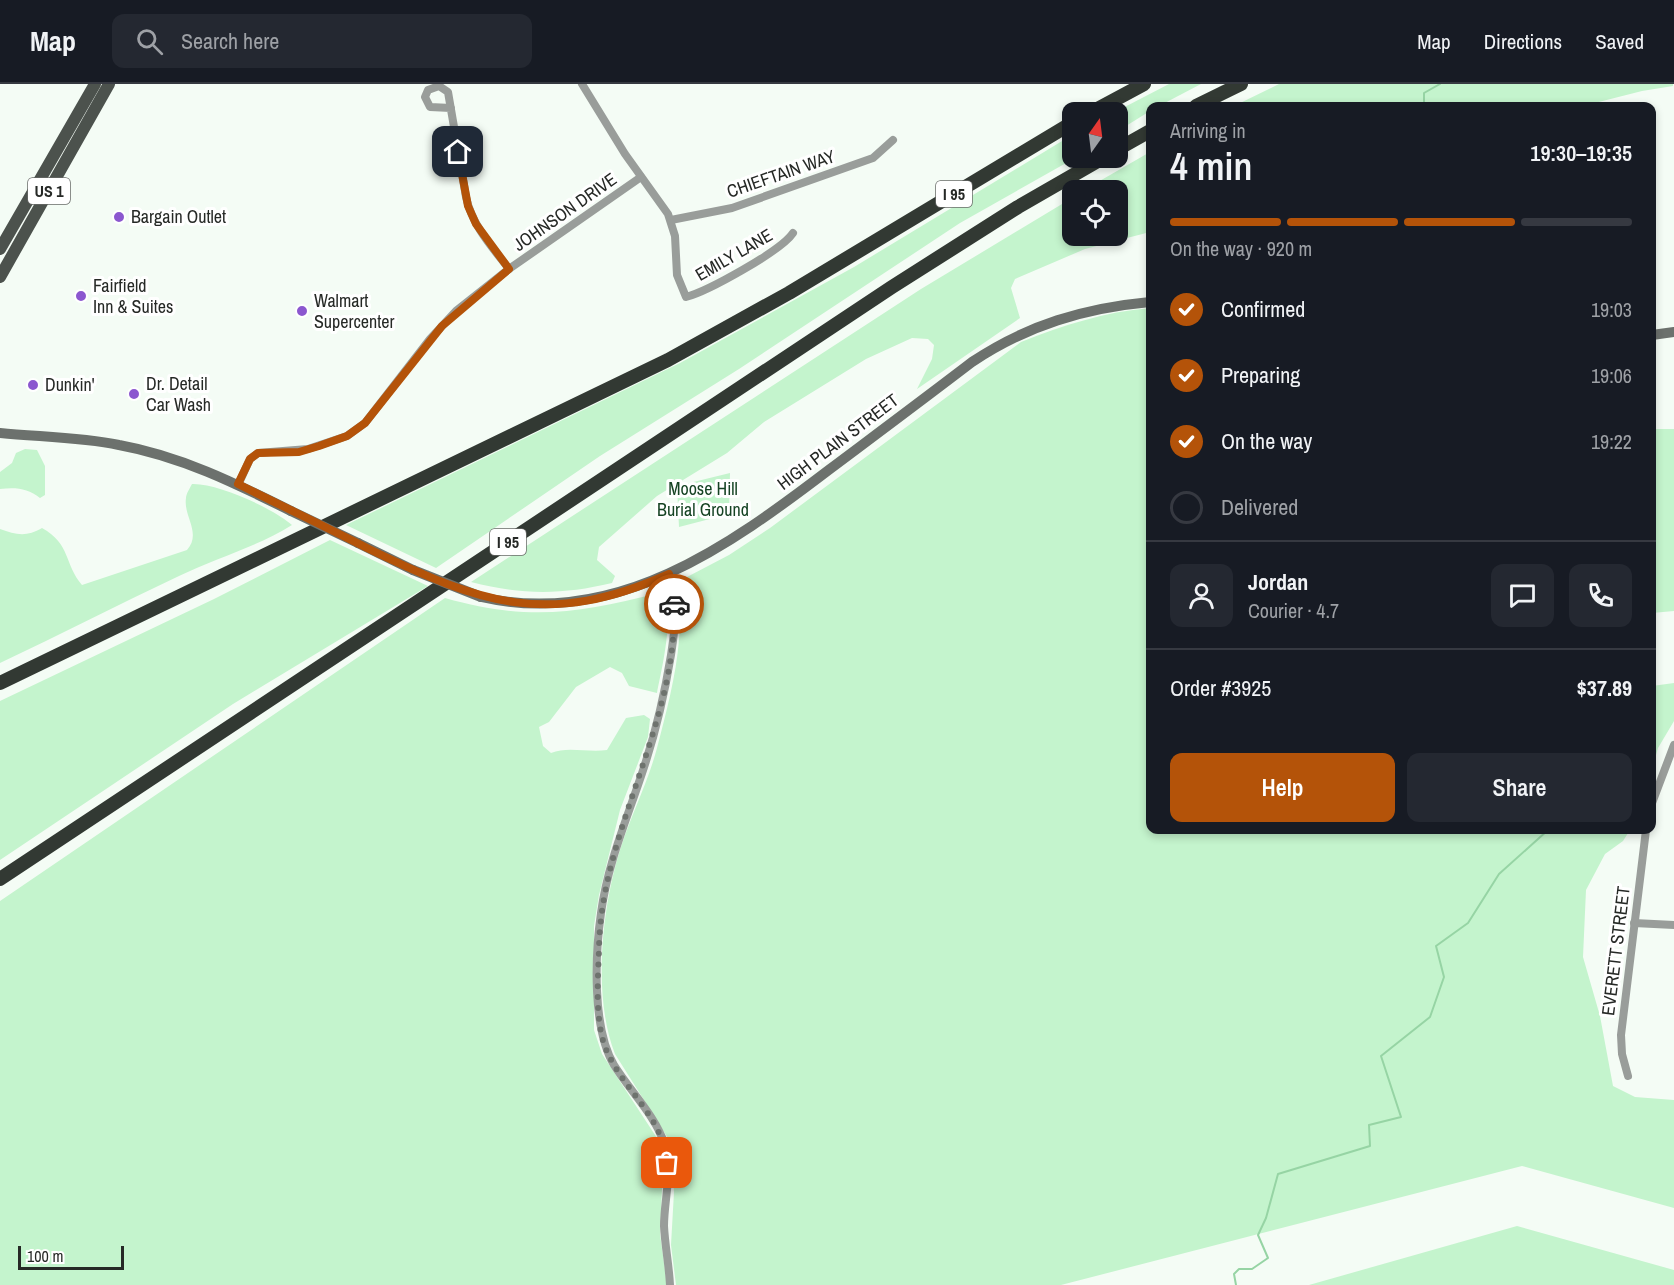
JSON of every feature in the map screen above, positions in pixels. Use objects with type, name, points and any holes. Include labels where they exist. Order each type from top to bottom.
[{"type":"highway","points":[[1111,102],[1144,84]]},
{"type":"highway","points":[[1204,102],[1241,84]]},
{"type":"highway","name":"I 95","points":[[0,683],[668,360],[789,293],[1062,129]]},
{"type":"highway","points":[[1128,143],[1146,133]]},
{"type":"highway","name":"I 95","points":[[0,879],[892,288],[1004,216],[1086,168]]},
{"type":"main road","name":"US 1","points":[[0,249],[95,84]]},
{"type":"main road","name":"US 1","points":[[0,277],[109,84]]},
{"type":"main road","name":"HIGH PLAIN STREET","points":[[0,433],[122,445],[187,463],[238,484],[413,570],[482,597],[531,604],[581,602],[621,593],[669,574],[747,530],[972,362],[1002,343],[1040,325],[1074,314],[1146,303]]},
{"type":"main road","points":[[1656,334],[1674,332]]},
{"type":"street","points":[[582,84],[671,220]]},
{"type":"street","points":[[451,108],[468,206],[476,224],[509,269]]},
{"type":"street","name":"CHIEFTAIN WAY","points":[[671,220],[732,208],[873,158],[894,140]]},
{"type":"street","name":"JOHNSON DRIVE","points":[[238,484],[250,459],[258,453],[299,452],[347,436],[365,423],[442,326],[509,269],[641,177]]},
{"type":"street","name":"EMILY LANE","points":[[671,220],[675,236],[677,275],[686,297],[700,292],[777,249],[794,233]]},
{"type":"street","points":[[669,574],[675,614],[667,678],[648,755],[610,867],[600,924],[598,975],[600,1021],[604,1044],[613,1063],[659,1130],[666,1149],[664,1225],[670,1285]]},
{"type":"street","points":[[1656,792],[1674,745]]},
{"type":"street","name":"EVERETT STREET","points":[[1628,1076],[1622,1054],[1621,1035],[1645,834]]},
{"type":"street","points":[[1634,923],[1674,925]]},
{"type":"green space","points":[[1169,84],[1201,84],[1167,102],[1146,102],[1146,114],[1128,125],[1128,105]]},
{"type":"green space","points":[[1279,84],[1673,84],[1673,86],[1599,102],[1242,102]]},
{"type":"green space","points":[[1062,141],[1062,165],[960,223],[739,369],[600,456],[436,568],[346,525],[680,363],[854,267]]},
{"type":"green space","points":[[1146,154],[1146,233],[1128,238],[1128,180],[1101,180],[1122,168],[1128,168],[1128,165]]},
{"type":"green space","points":[[1062,204],[1062,246],[1096,246],[1015,279],[1011,288],[1020,318],[917,389],[932,359],[934,345],[928,339],[912,338],[866,359],[764,422],[727,453],[657,496],[599,547],[597,560],[615,576],[612,583],[576,590],[542,592],[507,589],[471,582],[921,289]]},
{"type":"green space","points":[[1146,309],[1146,834],[1627,834],[1623,841],[1605,854],[1586,890],[1583,957],[1600,1016],[1613,1086],[1635,1097],[1674,1100],[1674,1208],[1522,1166],[1061,1285],[676,1285],[671,1245],[674,1192],[671,1143],[615,1054],[604,1005],[602,950],[614,870],[653,761],[673,681],[680,633],[681,585],[687,577],[729,555],[770,528],[1021,342],[1084,320]]},
{"type":"green space","points":[[1656,429],[1674,429],[1674,611],[1656,613]]},
{"type":"green space","points":[[25,449],[37,450],[45,466],[45,495],[40,498],[21,489],[0,489],[0,472],[12,463],[16,453]]},
{"type":"green space","name":"Moose Hill Burial Ground","points":[[730,473],[729,514],[679,527],[677,486]]},
{"type":"green space","points":[[192,484],[230,492],[272,511],[292,525],[265,540],[179,576],[0,663],[0,529],[21,534],[42,528],[51,534],[63,548],[82,585],[187,550],[193,537],[186,505],[187,493]]},
{"type":"green space","points":[[330,540],[428,586],[233,704],[0,860],[0,701],[214,599]]},
{"type":"green space","points":[[658,593],[664,600],[668,625],[657,693],[629,686],[622,673],[610,667],[576,687],[549,722],[539,727],[543,746],[551,753],[564,750],[600,751],[607,750],[626,718],[644,715],[650,719],[648,737],[620,810],[599,895],[594,926],[594,1030],[602,1054],[657,1138],[663,1167],[660,1234],[667,1285],[0,1285],[0,901],[445,598],[501,610],[552,612],[602,606]]},
{"type":"green space","points":[[1674,683],[1674,721],[1656,755],[1656,685]]},
{"type":"green space","points":[[1517,1226],[1674,1270],[1674,1285],[1309,1285]]},
{"type":"waterway","points":[[1424,102],[1424,93],[1440,84]]},
{"type":"waterway","points":[[1236,1285],[1234,1274],[1239,1269],[1252,1269],[1268,1258],[1258,1235],[1266,1218],[1278,1174],[1370,1146],[1369,1125],[1401,1117],[1381,1056],[1430,1017],[1444,977],[1436,946],[1468,923],[1499,874],[1544,834]]},
{"type":"way so far","points":[[667,1163],[666,1149],[659,1130],[613,1063],[604,1044],[600,1021],[598,950],[601,910],[610,867],[621,828],[648,755],[667,678],[674,631],[674,604]]},
{"type":"place","name":"Bargain Outlet","points":[[119,217]]},
{"type":"place","name":"Fairfield Inn & Suites","points":[[81,296]]},
{"type":"place","name":"Walmart Supercenter","points":[[302,311]]},
{"type":"place","name":"Dunkin'","points":[[33,385]]},
{"type":"place","name":"Dr. Detail Car Wash","points":[[134,394]]},
{"type":"route","points":[[458,152],[468,206],[476,224],[509,269],[456,311],[430,339],[410,368],[365,423],[347,436],[299,452],[258,453],[250,459],[238,484],[420,574],[476,596],[523,604],[581,602],[621,593],[669,574],[673,586],[674,604]]}]
